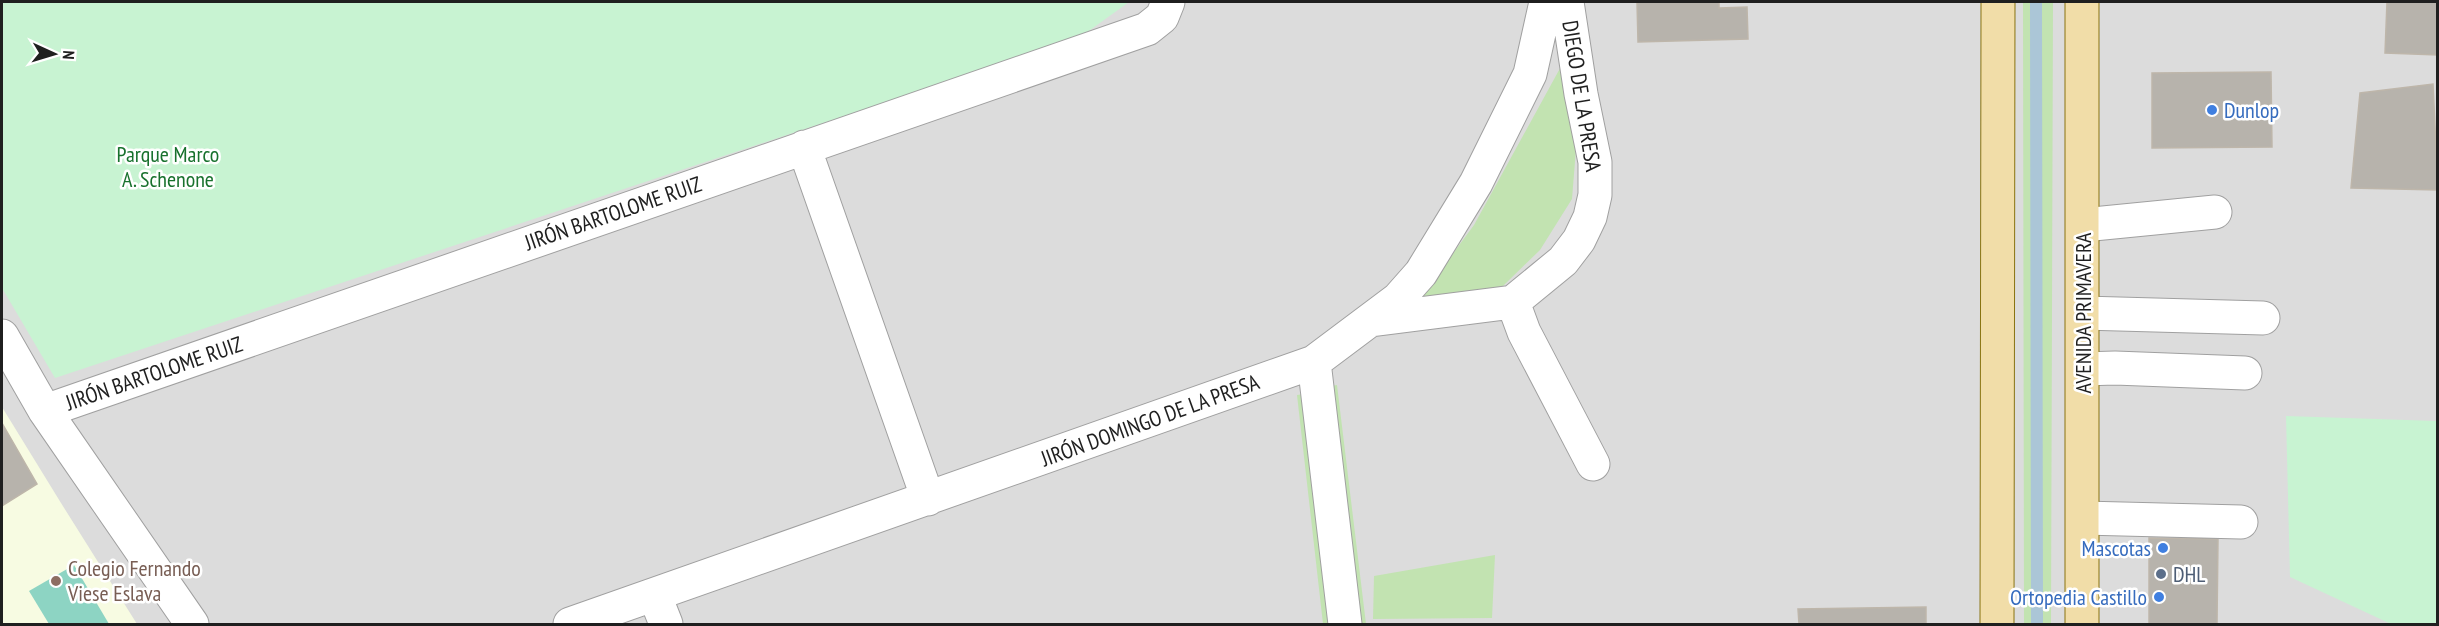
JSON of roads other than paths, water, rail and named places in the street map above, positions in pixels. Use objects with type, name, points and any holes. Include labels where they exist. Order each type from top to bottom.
[{"type":"main road","points":[[1997,624],[1998,2]]},
{"type":"main road","name":"AVENIDA PRIMAVERA","points":[[2082,2],[2082,624]]},
{"type":"street","name":"JIRÓN BARTOLOME RUIZ","points":[[45,411],[1147,28],[1162,17],[1168,2]]},
{"type":"street","name":"JIRÓN DOMINGO DE LA PRESA","points":[[570,624],[660,610],[928,499],[1314,362],[1398,299],[1422,273],[1476,183],[1530,74],[1546,2]]},
{"type":"street","name":"DIEGO DE LA PRESA","points":[[1513,302],[1563,261],[1579,240],[1590,217],[1595,195],[1595,162],[1581,94],[1567,2]]},
{"type":"street","points":[[804,147],[928,499]]},
{"type":"street","points":[[2083,225],[2215,212]]},
{"type":"street","points":[[1369,320],[1513,302],[1524,332],[1593,465]]},
{"type":"street","points":[[2083,313],[2263,318]]},
{"type":"street","points":[[2,336],[45,411],[192,624]]},
{"type":"street","points":[[1314,362],[1345,624]]},
{"type":"street","points":[[2083,369],[2115,368],[2245,374]]},
{"type":"street","points":[[2083,518],[2241,522]]},
{"type":"waterway","points":[[2036,2],[2037,624]]},
{"type":"place","name":"Dunlop","points":[[2212,110]]},
{"type":"place","name":"Mascotas","points":[[2163,548]]},
{"type":"place","name":"DHL","points":[[2161,574]]},
{"type":"place","name":"Colegio Fernando Viese Eslava","points":[[56,581]]},
{"type":"place","name":"Ortopedia Castillo","points":[[2159,597]]},
{"type":"park label","name":"Parque Marco A. Schenone","points":[[168,166]]}]
